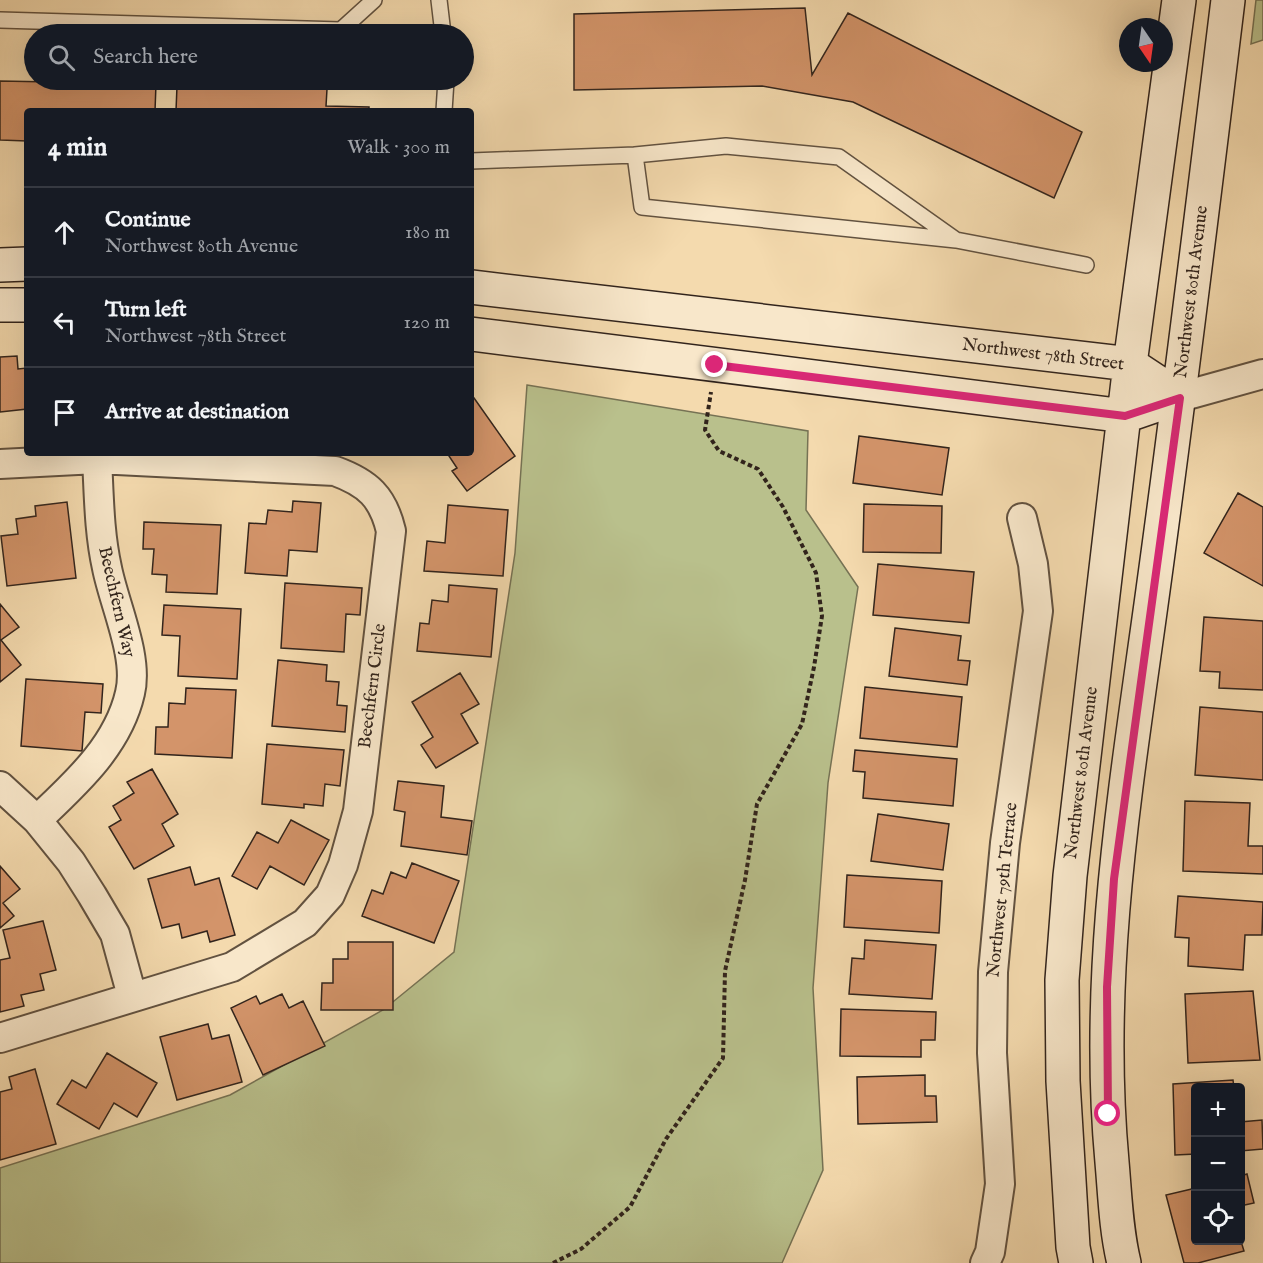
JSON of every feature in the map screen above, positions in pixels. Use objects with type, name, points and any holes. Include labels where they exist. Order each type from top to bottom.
[{"type":"street","name":"Northwest 80th Avenue","points":[[1076,1263],[1073,1247],[1063,1081],[1062,980],[1070,876],[1130,364],[1179,0]]},
{"type":"street","name":"Northwest 80th Avenue","points":[[1124,1263],[1119,1241],[1108,1114],[1107,987],[1114,879],[1180,398],[1227,0]]},
{"type":"street","points":[[0,265],[24,264]]},
{"type":"street","name":"Northwest 78th Street","points":[[474,287],[1130,364],[1180,398]]},
{"type":"street","points":[[0,305],[24,305]]},
{"type":"street","points":[[474,334],[1125,416],[1263,374]]},
{"type":"street","name":"Beechfern Circle","points":[[0,464],[97,459],[335,471],[357,479],[374,494],[387,510],[391,531],[358,811],[343,865],[330,895],[305,923],[232,967],[0,1038]]},
{"type":"street","name":"Beechfern Way","points":[[37,820],[80,780],[100,754],[118,724],[131,692],[130,661],[101,534],[97,459]]},
{"type":"street","name":"Northwest 79th Terrace","points":[[985,1263],[995,1229],[1000,1184],[992,1053],[993,972],[1005,843],[1038,611],[1033,564],[1022,518]]},
{"type":"street","points":[[0,786],[37,820],[71,861],[115,934],[132,996]]},
{"type":"lane","points":[[347,24],[372,0]]},
{"type":"lane","points":[[439,0],[442,24]]},
{"type":"lane","points":[[0,20],[136,24]]},
{"type":"lane","points":[[444,108],[445,90]]},
{"type":"lane","points":[[474,161],[635,155],[726,146],[839,157],[956,240]]},
{"type":"lane","points":[[635,155],[642,207],[956,240],[1086,265]]},
{"type":"path","points":[[553,1263],[581,1249],[630,1207],[666,1138],[723,1058],[725,971],[745,880],[757,804],[802,724],[814,667],[822,616],[816,573],[783,507],[758,469],[719,451],[705,430],[715,365]]},
{"type":"green space","points":[[1256,0],[1263,0],[1263,40],[1251,44]]},
{"type":"green space","points":[[527,385],[808,431],[806,510],[858,587],[828,783],[813,988],[823,1170],[782,1263],[0,1263],[0,1168],[230,1095],[383,1010],[454,952],[515,553]]},
{"type":"building","points":[[805,8],[812,75],[848,13],[1082,132],[1054,198],[853,102],[762,86],[574,90],[574,14]]},
{"type":"building","points":[[0,81],[24,81],[24,90],[156,90],[155,108],[24,108],[24,141],[0,140]]},
{"type":"building","points":[[177,90],[327,90],[326,106],[369,107],[369,108],[176,108]]},
{"type":"building","points":[[17,356],[18,369],[24,368],[24,409],[0,412],[0,357]]},
{"type":"building","points":[[474,398],[515,456],[467,491],[452,471],[457,468],[449,456],[474,456]]},
{"type":"building","points":[[859,436],[949,448],[942,495],[853,483]]},
{"type":"building","points":[[1238,493],[1263,507],[1263,586],[1204,553]]},
{"type":"building","points":[[293,501],[321,503],[317,552],[289,550],[287,576],[245,573],[249,523],[266,524],[268,510],[292,512]]},
{"type":"building","points":[[67,502],[76,578],[7,586],[1,536],[18,534],[16,519],[36,516],[35,506]]},
{"type":"building","points":[[864,504],[942,506],[941,553],[863,552]]},
{"type":"building","points":[[448,505],[508,510],[503,576],[424,571],[427,541],[445,543]]},
{"type":"building","points":[[144,522],[221,525],[217,594],[166,592],[167,575],[152,574],[154,549],[143,549]]},
{"type":"building","points":[[878,564],[974,572],[969,623],[873,615]]},
{"type":"building","points":[[285,583],[362,588],[360,615],[346,614],[344,652],[281,648]]},
{"type":"building","points":[[449,585],[497,589],[491,657],[417,651],[420,623],[429,624],[432,600],[448,602]]},
{"type":"building","points":[[0,604],[19,627],[1,640],[21,665],[0,682]]},
{"type":"building","points":[[164,605],[241,609],[237,679],[178,676],[180,636],[162,635]]},
{"type":"building","points":[[1204,617],[1263,621],[1263,690],[1219,688],[1220,672],[1200,671]]},
{"type":"building","points":[[895,628],[961,636],[958,660],[970,661],[967,685],[889,676]]},
{"type":"building","points":[[278,660],[327,665],[326,681],[339,682],[337,705],[347,706],[345,732],[272,726]]},
{"type":"building","points":[[460,673],[479,704],[461,714],[478,743],[436,768],[421,745],[433,737],[412,702]]},
{"type":"building","points":[[26,679],[103,684],[101,713],[85,712],[82,751],[21,746]]},
{"type":"building","points":[[865,687],[962,697],[957,747],[860,738]]},
{"type":"building","points":[[186,688],[236,690],[232,758],[155,754],[156,727],[168,727],[169,703],[185,704]]},
{"type":"building","points":[[1200,707],[1263,712],[1263,780],[1195,775]]},
{"type":"building","points":[[267,744],[344,750],[340,786],[325,784],[323,806],[304,804],[304,808],[262,804]]},
{"type":"building","points":[[855,750],[957,759],[953,806],[863,798],[865,772],[853,771]]},
{"type":"building","points":[[152,769],[178,814],[162,824],[174,846],[134,869],[109,827],[121,820],[113,806],[134,793],[127,782]]},
{"type":"building","points":[[398,781],[444,786],[441,817],[472,821],[467,855],[401,846],[405,812],[394,810]]},
{"type":"building","points":[[1185,801],[1250,803],[1248,846],[1263,846],[1263,874],[1183,871]]},
{"type":"building","points":[[878,814],[949,824],[943,870],[871,861]]},
{"type":"building","points":[[291,820],[329,840],[304,885],[270,866],[257,889],[232,876],[257,832],[278,843]]},
{"type":"building","points":[[412,863],[459,881],[434,943],[362,916],[372,890],[383,894],[391,872],[406,878]]},
{"type":"building","points":[[0,866],[20,889],[3,903],[14,916],[0,928]]},
{"type":"building","points":[[190,867],[195,885],[219,878],[235,935],[210,942],[207,931],[182,938],[179,924],[162,928],[148,879]]},
{"type":"building","points":[[847,875],[942,881],[939,933],[844,927]]},
{"type":"building","points":[[1178,896],[1263,902],[1262,935],[1245,935],[1243,970],[1188,966],[1189,938],[1175,937]]},
{"type":"building","points":[[43,921],[56,970],[40,974],[44,990],[21,995],[24,1006],[0,1012],[0,960],[10,958],[3,930]]},
{"type":"building","points":[[865,940],[936,945],[932,999],[849,994],[852,958],[864,959]]},
{"type":"building","points":[[348,942],[393,942],[393,1010],[321,1010],[322,983],[333,983],[333,959],[348,959]]},
{"type":"building","points":[[1253,991],[1260,1060],[1188,1063],[1185,994]]},
{"type":"building","points":[[282,994],[289,1008],[303,1001],[325,1046],[263,1075],[231,1008],[256,996],[260,1004]]},
{"type":"building","points":[[841,1009],[936,1012],[935,1040],[921,1040],[921,1057],[840,1056]]},
{"type":"building","points":[[208,1024],[212,1039],[229,1035],[242,1082],[177,1100],[160,1037]]},
{"type":"building","points":[[107,1053],[157,1083],[137,1117],[114,1103],[99,1129],[57,1104],[72,1080],[86,1088]]},
{"type":"building","points":[[35,1069],[56,1144],[0,1160],[0,1092],[12,1089],[9,1077]]},
{"type":"building","points":[[925,1075],[925,1096],[936,1096],[937,1122],[858,1124],[857,1077]]},
{"type":"building","points":[[1233,1080],[1233,1083],[1191,1083],[1191,1154],[1175,1155],[1173,1084]]},
{"type":"building","points":[[1262,1120],[1263,1149],[1245,1151],[1245,1122]]},
{"type":"building","points":[[1247,1174],[1254,1203],[1245,1205],[1245,1191],[1245,1175]]},
{"type":"building","points":[[1191,1189],[1191,1245],[1242,1245],[1244,1251],[1198,1263],[1184,1263],[1166,1195]]},
{"type":"route","points":[[715,365],[1125,416],[1180,398],[1114,879],[1107,987],[1108,1114]]}]
